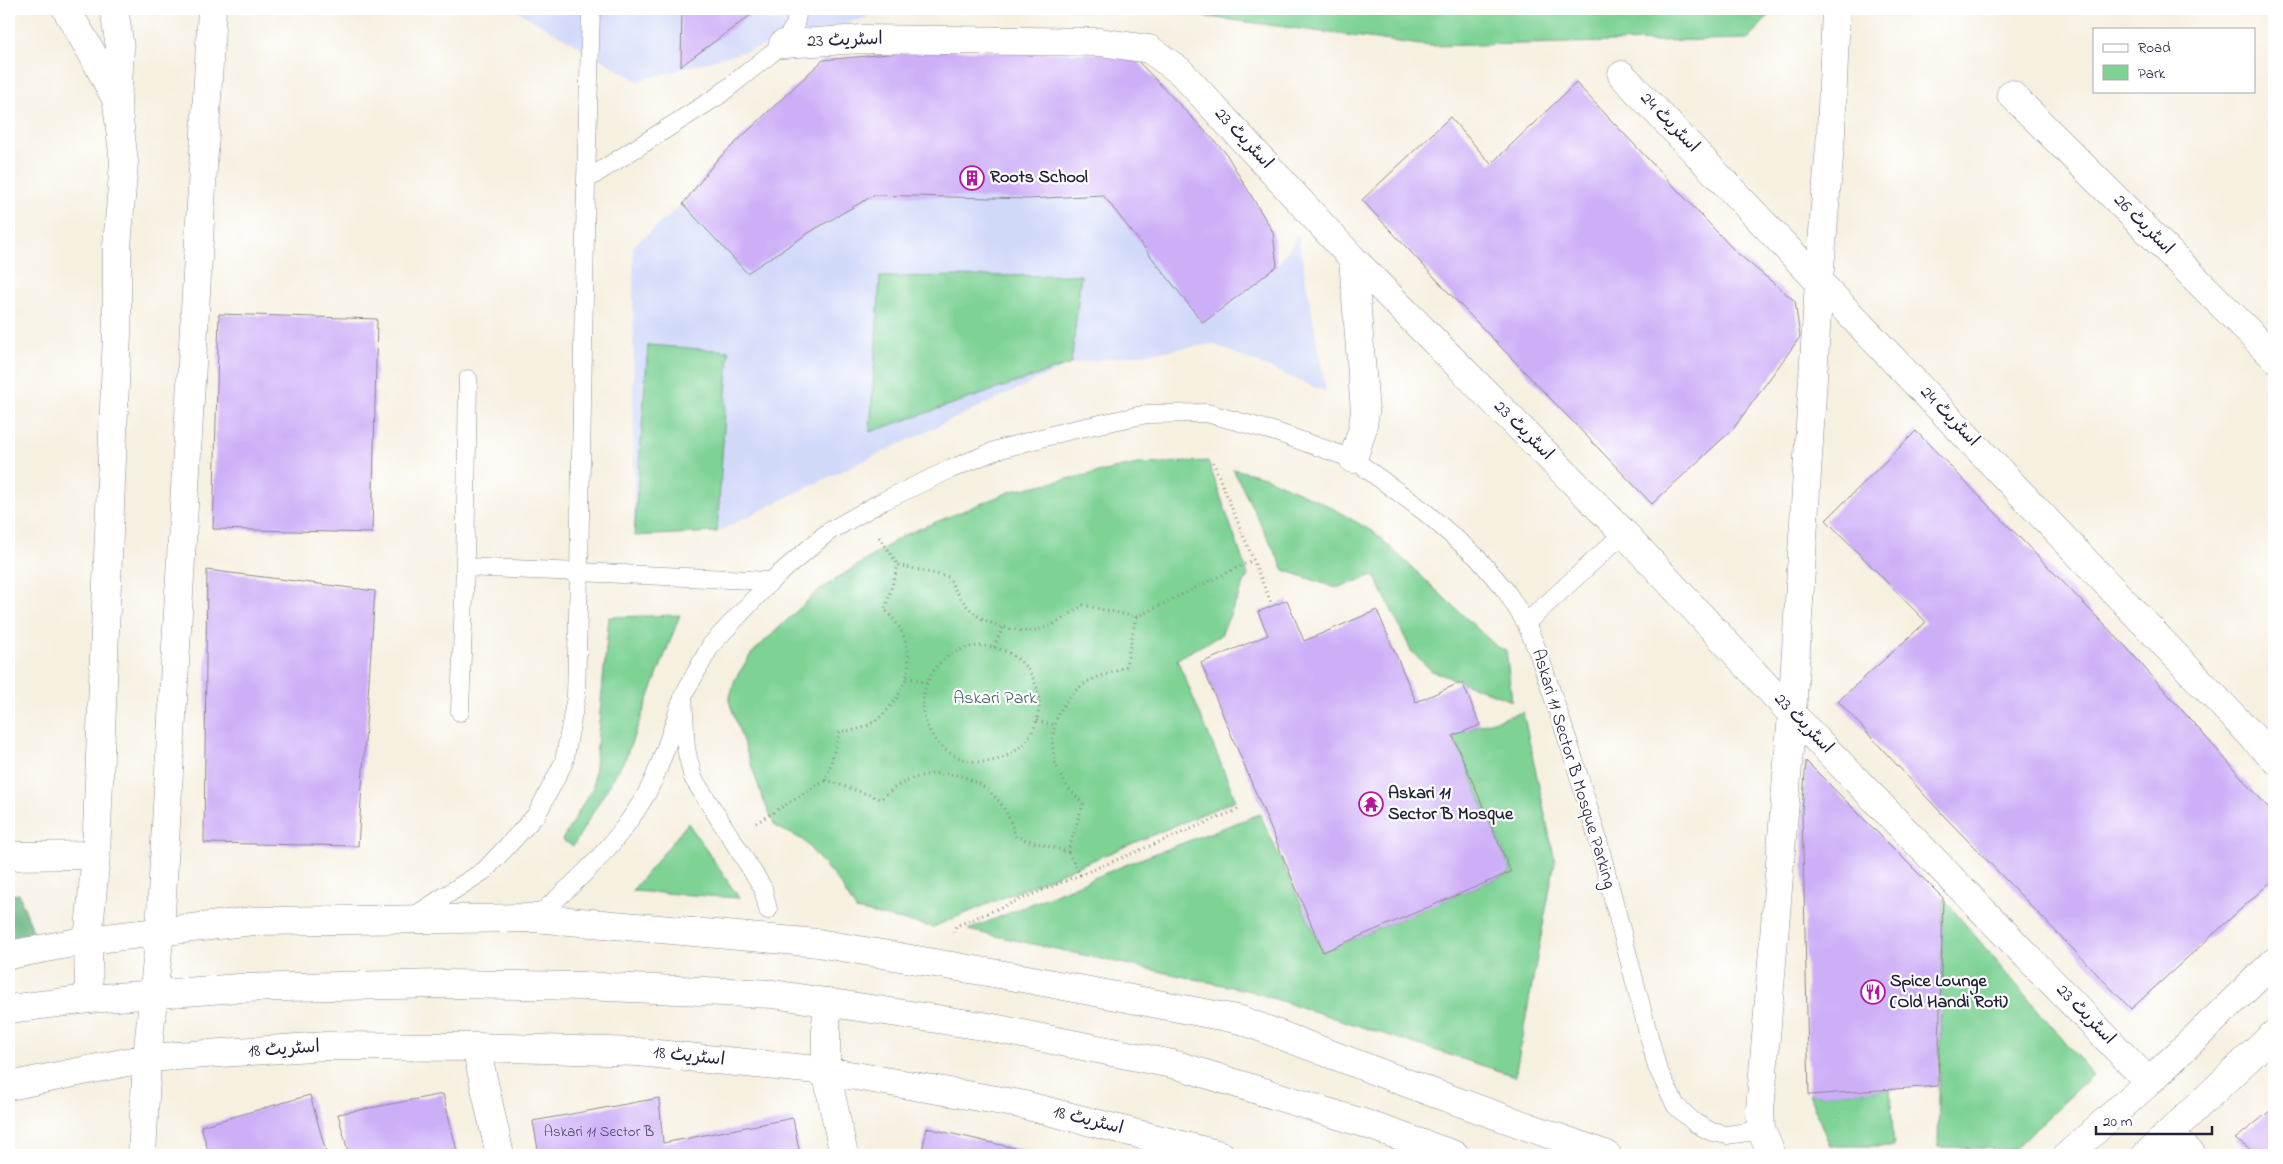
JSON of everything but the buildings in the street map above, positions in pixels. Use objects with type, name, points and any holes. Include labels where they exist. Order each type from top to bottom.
[{"type":"street","points":[[66,9],[93,55],[117,103]]},
{"type":"street","points":[[89,999],[88,940],[96,855],[117,334],[117,246],[124,162],[117,103],[120,48],[114,9]]},
{"type":"street","points":[[142,1155],[147,1058],[160,931],[212,9]]},
{"type":"street","points":[[1772,1155],[1761,1130],[1760,1111],[1792,714],[1819,281],[1831,133],[1836,9]]},
{"type":"street","name":"اسٹریٹ 23","points":[[783,44],[862,39],[1100,42],[1148,49],[1180,71],[1353,259],[1624,533],[1792,714],[2149,1082]]},
{"type":"street","name":"اسٹریٹ 24","points":[[1622,75],[2274,759]]},
{"type":"street","name":"اسٹریٹ 26","points":[[2011,94],[2274,356]]},
{"type":"street","points":[[1353,259],[1365,412],[1362,431],[1353,459]]},
{"type":"street","points":[[9,856],[96,855]]},
{"type":"street","points":[[9,955],[88,940],[253,921],[535,918],[818,943],[1022,978],[1241,1020],[1428,1091],[1607,1155]]},
{"type":"street","points":[[2068,1155],[2149,1082],[2274,962]]},
{"type":"street","points":[[9,1008],[89,999],[239,988],[445,984],[584,986],[773,994],[983,1026],[1177,1065],[1360,1122],[1455,1155]]},
{"type":"street","points":[[828,1002],[826,1071],[844,1155]]},
{"type":"street","points":[[2146,1155],[2274,1034]]},
{"type":"street","name":"اسٹریٹ 18","points":[[9,1086],[147,1058],[326,1046],[476,1047],[638,1052],[826,1071],[1020,1104],[1221,1155]]},
{"type":"street","points":[[476,1047],[500,1155]]},
{"type":"street","points":[[145,1104],[159,1155]]},
{"type":"street","points":[[2170,1134],[2192,1155]]},
{"type":"lane","points":[[408,920],[485,870],[537,814],[564,762],[576,696],[591,9]]},
{"type":"lane","points":[[586,180],[718,96],[783,44],[795,25],[798,9]]},
{"type":"lane","points":[[460,712],[465,567],[468,379]]},
{"type":"lane","name":"Askari 11 Sector B Mosque Parking","points":[[535,918],[581,878],[618,838],[648,792],[683,696],[711,644],[771,581],[828,532],[882,501],[950,469],[997,450],[1067,431],[1147,414],[1208,413],[1276,432],[1353,459],[1425,512],[1477,557],[1506,591],[1526,623],[1538,652],[1590,816],[1657,1067],[1676,1106],[1695,1123],[1712,1132],[1727,1135],[1761,1130]]},
{"type":"lane","points":[[1526,623],[1624,533]]},
{"type":"lane","points":[[465,567],[771,581]]},
{"type":"lane","points":[[683,696],[686,749],[693,778],[730,839],[763,888],[768,910]]},
{"type":"path","points":[[1213,462],[1271,603]]},
{"type":"path","points":[[730,839],[826,780],[840,732],[855,732],[883,715],[902,691],[907,678],[909,660],[907,645],[901,628],[885,610],[898,565],[948,577],[963,603],[976,616],[1003,627],[1031,631],[1053,624],[1083,605],[1136,617],[1254,560]]},
{"type":"path","points":[[1080,875],[1068,852],[1083,804],[1066,784],[1058,769],[1052,750],[1054,725],[1058,713],[1067,698],[1081,686],[1099,675],[1119,670],[1126,666],[1136,617]]},
{"type":"path","points":[[994,647],[1003,627]]},
{"type":"path","points":[[973,646],[994,647],[1016,656],[1032,674],[1039,697],[1037,721],[1026,741],[1008,756],[986,762],[962,759],[942,747],[928,729],[923,706],[926,682],[937,665],[954,652],[973,646]]},
{"type":"path","points":[[907,678],[926,682]]},
{"type":"path","points":[[1037,721],[1054,725]]},
{"type":"path","points":[[826,780],[881,799],[891,790],[919,775],[938,773],[955,775],[974,782],[994,796],[1006,811],[1016,837],[1068,852]]},
{"type":"path","points":[[950,937],[956,926],[1239,809]]},
{"type":"shaded area","points":[[514,9],[866,9],[866,18],[638,81]]},
{"type":"shaded area","points":[[874,195],[1103,195],[1203,323],[1277,266],[1298,235],[1326,392],[1213,344],[1071,364],[810,486],[717,532],[634,536],[633,246],[683,204],[815,229]]},
{"type":"green space","points":[[1148,9],[1774,9],[1749,39],[1429,46]]},
{"type":"green space","points":[[1081,275],[1071,364],[870,432],[880,277]]},
{"type":"green space","points":[[648,345],[729,351],[717,532],[634,536]]},
{"type":"green space","name":"Askari Park","points":[[1208,461],[1248,575],[1221,635],[1177,659],[1236,800],[933,927],[856,910],[841,885],[803,840],[775,826],[763,799],[729,701],[735,679],[751,654],[818,591],[904,535],[1012,491],[1137,464]]},
{"type":"green space","points":[[1233,469],[1265,477],[1327,505],[1375,533],[1497,647],[1506,650],[1512,701],[1432,671],[1412,652],[1374,575],[1336,588],[1284,570]]},
{"type":"green space","points":[[680,615],[626,757],[573,846],[562,840],[593,787],[609,617]]},
{"type":"green space","points":[[1523,712],[1555,861],[1515,1076],[1250,991],[968,930],[1135,861],[1260,814],[1323,952],[1511,872],[1453,736],[1480,725]]},
{"type":"green space","points":[[688,823],[739,898],[632,891]]},
{"type":"green space","points":[[19,894],[34,933],[9,938],[9,895]]},
{"type":"green space","points":[[1943,898],[2093,1075],[2014,1149],[1938,1147]]},
{"type":"green space","points":[[1890,1089],[1894,1146],[1830,1146],[1809,1095]]},
{"type":"place","name":"Roots School","points":[[972,178]]},
{"type":"place","name":"Askari 11 Sector B Mosque","points":[[1371,804]]},
{"type":"place","name":"Spice Lounge (Old Handi Roti)","points":[[1873,992]]}]
